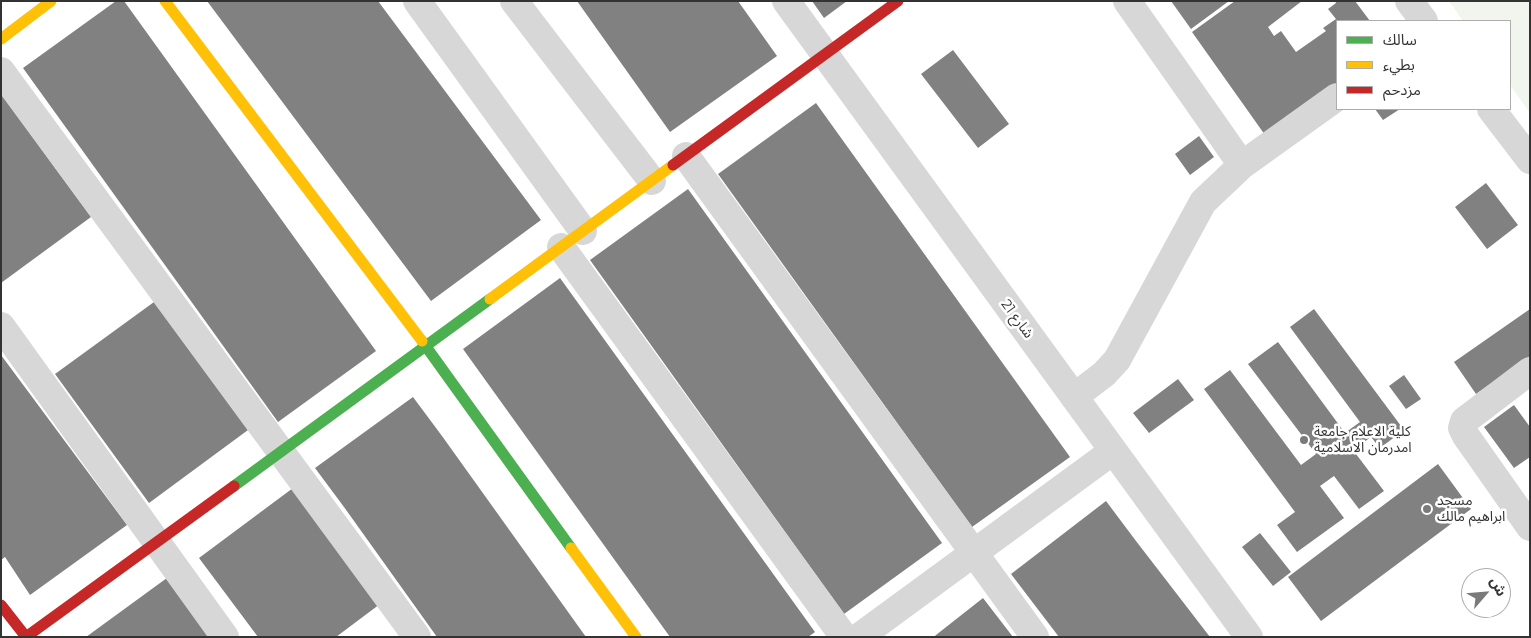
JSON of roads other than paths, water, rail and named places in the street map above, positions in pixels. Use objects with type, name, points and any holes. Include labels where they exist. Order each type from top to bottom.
[{"type":"street","points":[[1,39],[50,1]]},
{"type":"street","points":[[165,1],[425,346],[636,637]]},
{"type":"street","points":[[416,1],[583,231]]},
{"type":"street","points":[[514,1],[652,181]]},
{"type":"street","name":"شارع 21","points":[[786,1],[1249,637]]},
{"type":"street","points":[[1,605],[26,637],[898,1]]},
{"type":"street","points":[[1127,1],[1242,165]]},
{"type":"street","points":[[1409,1],[1423,20]]},
{"type":"street","points":[[1,71],[417,637]]},
{"type":"street","points":[[1074,397],[1104,374],[1117,360],[1203,202],[1242,165],[1336,98]]},
{"type":"street","points":[[1492,110],[1530,160]]},
{"type":"street","points":[[686,156],[1035,637]]},
{"type":"street","points":[[561,247],[844,637]]},
{"type":"street","points":[[1,326],[225,637]]},
{"type":"street","points":[[1530,371],[1464,421],[1462,428],[1530,528]]},
{"type":"street","points":[[859,637],[1113,451]]},
{"type":"place","name":"كلية الاعلام جامعة امدرمان الاسلامية","points":[[1304,440]]},
{"type":"place","name":"مسجد ابراهيم مالك","points":[[1427,509]]}]
